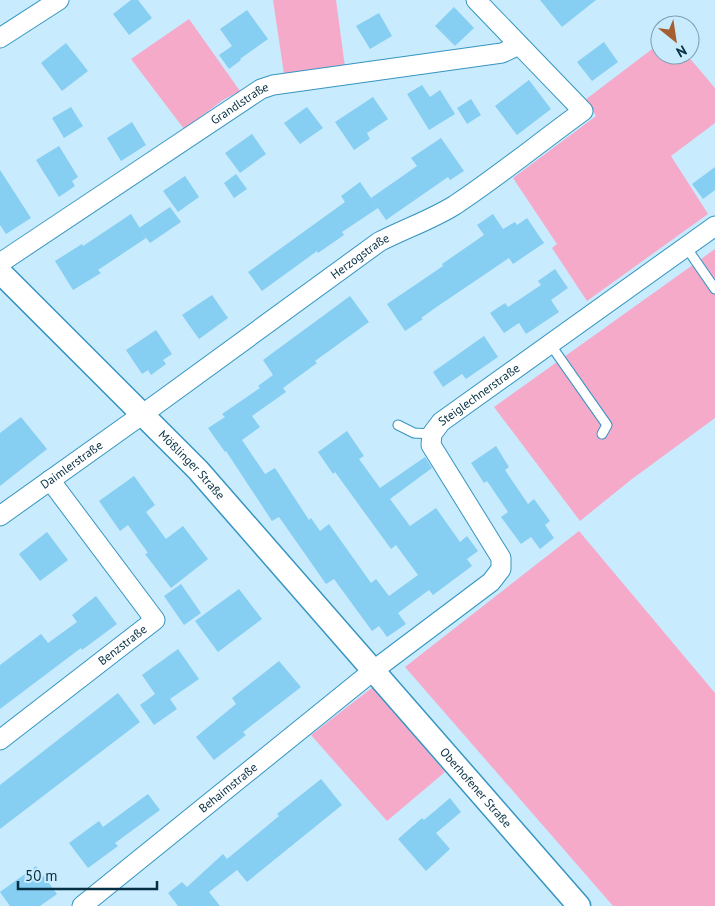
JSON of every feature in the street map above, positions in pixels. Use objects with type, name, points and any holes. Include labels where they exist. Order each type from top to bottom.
[{"type":"street","points":[[0,38],[59,0]]},
{"type":"street","points":[[476,0],[518,45]]},
{"type":"street","name":"Herzogstraße","points":[[144,414],[379,242],[429,220],[454,205],[583,111],[518,45]]},
{"type":"street","name":"Grandlstraße","points":[[0,263],[261,89],[274,85],[502,53],[518,45]]},
{"type":"street","name":"Steiglechnerstraße","points":[[374,670],[491,582],[501,569],[501,558],[431,445],[432,434],[440,422],[715,226]]},
{"type":"street","name":"Mößlinger Straße","points":[[0,272],[198,470],[374,670]]},
{"type":"street","name":"Daimlerstraße","points":[[0,516],[144,414]]},
{"type":"street","name":"Benzstraße","points":[[0,740],[155,620],[50,480]]},
{"type":"street","name":"Behaimstraße","points":[[82,906],[374,670]]},
{"type":"street","name":"Oberhofener Straße","points":[[374,670],[579,906]]},
{"type":"lane","points":[[686,247],[715,289]]},
{"type":"lane","points":[[550,344],[608,425],[602,434]]},
{"type":"lane","points":[[398,425],[414,433],[432,434]]},
{"type":"shaded area","points":[[273,0],[336,0],[345,67],[284,74]]},
{"type":"shaded area","points":[[189,19],[240,91],[223,100],[184,129],[131,59]]},
{"type":"shaded area","points":[[650,51],[650,65],[695,65],[715,88],[715,123],[671,156],[708,214],[587,301],[552,248],[557,244],[513,178],[596,116],[585,100]]},
{"type":"shaded area","points":[[715,249],[715,418],[632,479],[580,521],[494,407]]},
{"type":"shaded area","points":[[579,531],[715,693],[715,906],[613,906],[405,667]]},
{"type":"shaded area","points":[[373,687],[445,772],[387,821],[311,735]]},
{"type":"building","points":[[131,0],[138,0],[152,18],[129,35],[113,14]]},
{"type":"building","points":[[540,0],[596,0],[562,27]]},
{"type":"building","points":[[454,7],[474,28],[455,46],[435,26]]},
{"type":"building","points":[[247,10],[268,39],[229,69],[219,55],[232,46],[220,29]]},
{"type":"building","points":[[379,13],[392,36],[370,49],[356,26]]},
{"type":"building","points":[[604,42],[618,62],[592,81],[577,62]]},
{"type":"building","points":[[66,43],[88,71],[62,91],[41,63]]},
{"type":"building","points":[[529,80],[551,109],[517,135],[495,106]]},
{"type":"building","points":[[422,85],[430,97],[440,90],[455,114],[429,130],[407,94]]},
{"type":"building","points":[[373,97],[388,119],[367,133],[370,139],[354,150],[335,122]]},
{"type":"building","points":[[471,99],[481,115],[467,124],[457,108]]},
{"type":"building","points":[[71,107],[83,126],[64,138],[52,118]]},
{"type":"building","points":[[307,107],[323,128],[300,144],[284,123]]},
{"type":"building","points":[[132,122],[146,145],[121,161],[107,138]]},
{"type":"building","points":[[252,134],[266,154],[240,173],[225,153]]},
{"type":"building","points":[[441,138],[464,171],[450,180],[448,177],[386,220],[371,198],[417,166],[411,158]]},
{"type":"building","points":[[59,146],[78,177],[72,181],[75,186],[59,197],[36,160]]},
{"type":"building","points":[[715,167],[715,190],[703,199],[692,184]]},
{"type":"building","points":[[0,170],[31,218],[6,234],[0,225]]},
{"type":"building","points":[[236,174],[247,189],[234,198],[224,183]]},
{"type":"building","points":[[185,176],[199,197],[178,212],[163,191]]},
{"type":"building","points":[[360,182],[378,208],[342,232],[344,235],[318,253],[317,251],[262,291],[248,272],[345,202],[341,196]]},
{"type":"building","points":[[170,207],[181,222],[150,243],[139,228]]},
{"type":"building","points":[[131,214],[146,238],[98,270],[101,273],[73,290],[55,261],[82,244],[83,246]]},
{"type":"building","points":[[493,214],[503,229],[515,222],[517,225],[527,218],[544,243],[513,264],[509,258],[438,306],[405,331],[387,304],[484,235],[477,225]]},
{"type":"building","points":[[555,269],[568,288],[551,300],[559,312],[526,334],[519,323],[504,333],[490,313],[505,303],[508,307],[541,285],[538,281]]},
{"type":"building","points":[[212,295],[228,318],[199,339],[182,315]]},
{"type":"building","points":[[350,296],[369,322],[315,361],[317,363],[283,388],[286,392],[252,416],[260,427],[242,440],[265,474],[275,468],[309,520],[311,518],[320,531],[329,524],[371,583],[376,579],[389,596],[418,575],[396,545],[391,549],[335,472],[333,474],[318,452],[347,431],[364,456],[359,459],[380,488],[425,457],[432,468],[390,499],[410,526],[436,508],[460,542],[467,536],[478,551],[467,559],[472,566],[433,595],[429,590],[398,613],[406,624],[387,637],[379,626],[372,631],[334,579],[326,584],[279,517],[272,521],[226,451],[208,428],[225,417],[222,414],[260,388],[258,386],[273,375],[263,360]]},
{"type":"building","points":[[156,330],[172,354],[163,360],[166,364],[151,375],[148,370],[142,374],[126,350]]},
{"type":"building","points":[[484,336],[498,357],[466,379],[462,374],[443,387],[433,372]]},
{"type":"building","points":[[21,417],[47,449],[0,486],[0,433]]},
{"type":"building","points":[[496,446],[509,467],[505,470],[528,504],[534,499],[550,521],[545,525],[554,538],[540,549],[531,537],[521,544],[501,517],[508,512],[487,481],[484,483],[471,463]]},
{"type":"building","points":[[134,476],[155,505],[146,512],[166,539],[183,526],[208,559],[171,588],[145,554],[148,553],[128,525],[120,531],[99,501]]},
{"type":"building","points":[[47,532],[68,560],[40,581],[19,554]]},
{"type":"building","points":[[181,584],[201,613],[184,625],[164,596]]},
{"type":"building","points":[[239,589],[262,619],[218,652],[195,621]]},
{"type":"building","points":[[96,596],[117,624],[82,650],[81,648],[0,709],[0,665],[41,634],[48,643],[77,622],[72,615]]},
{"type":"building","points":[[178,649],[199,679],[170,699],[177,709],[154,725],[140,705],[155,694],[142,675]]},
{"type":"building","points":[[279,661],[301,687],[243,732],[246,735],[214,760],[196,737],[236,704],[232,698]]},
{"type":"building","points":[[118,693],[140,722],[0,829],[0,785]]},
{"type":"building","points":[[321,779],[342,805],[247,882],[237,870],[209,892],[220,906],[178,906],[168,893],[182,882],[187,887],[223,854],[227,859],[279,816],[277,814]]},
{"type":"building","points":[[148,794],[160,810],[115,843],[118,846],[88,868],[69,843],[99,821],[103,827]]},
{"type":"building","points":[[450,798],[461,812],[436,833],[450,849],[426,871],[398,839],[422,818],[424,820]]},
{"type":"building","points":[[36,866],[57,894],[40,906],[10,906],[0,892]]}]
